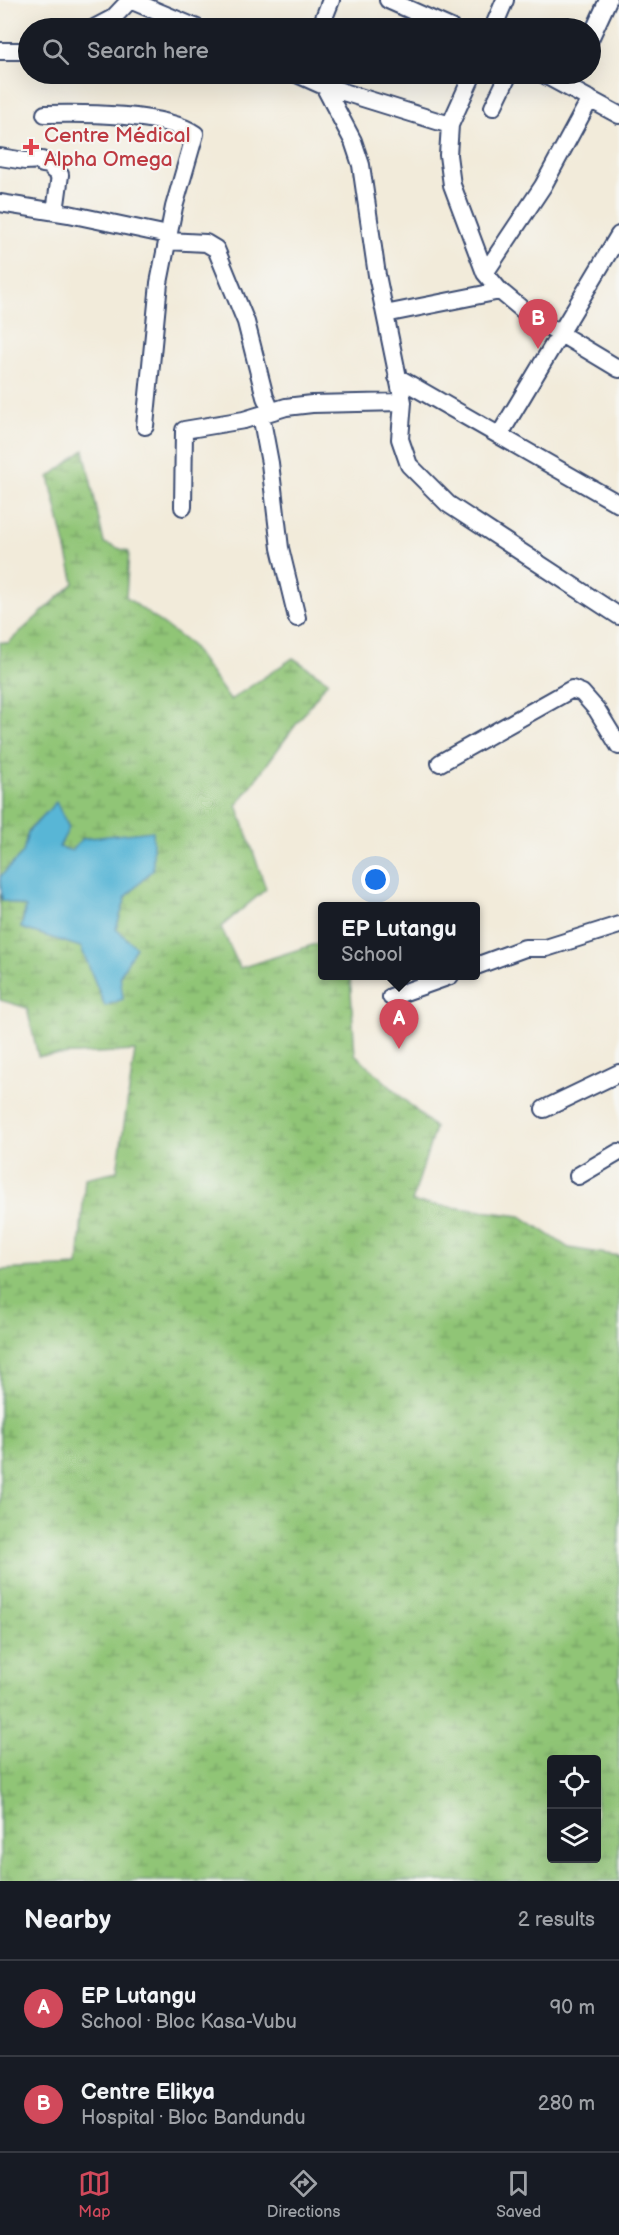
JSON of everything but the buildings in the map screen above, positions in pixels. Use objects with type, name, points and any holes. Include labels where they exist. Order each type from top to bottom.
[{"type":"street","points":[[113,18],[130,0],[173,18]]},
{"type":"street","points":[[324,18],[332,0]]},
{"type":"street","points":[[388,0],[428,18]]},
{"type":"street","points":[[497,18],[505,0]]},
{"type":"street","points":[[600,18],[608,0]]},
{"type":"street","points":[[0,51],[18,51]]},
{"type":"street","points":[[320,84],[450,125]]},
{"type":"street","points":[[468,84],[450,125],[448,155],[452,185],[485,273],[500,291],[529,315],[619,369]]},
{"type":"street","points":[[493,107],[504,84]]},
{"type":"street","points":[[576,84],[590,99],[619,115]]},
{"type":"street","points":[[324,86],[353,141],[362,165],[385,314],[403,402],[400,439],[409,465],[448,504],[619,616]]},
{"type":"street","points":[[485,273],[543,186],[590,99]]},
{"type":"street","points":[[45,114],[122,116],[159,121],[195,134],[174,207],[159,284],[145,426]]},
{"type":"street","points":[[0,157],[24,161],[36,159],[42,160],[43,164],[51,165],[53,170],[60,175],[55,212]]},
{"type":"street","points":[[0,203],[55,212],[168,238],[206,243],[216,249],[246,322],[265,397],[280,548],[297,618]]},
{"type":"street","points":[[500,434],[619,235]]},
{"type":"street","points":[[385,314],[500,291]]},
{"type":"street","points":[[397,377],[619,504]]},
{"type":"street","points":[[183,507],[184,430],[244,420],[286,407],[312,404],[403,402]]},
{"type":"street","points":[[440,764],[572,689],[582,693],[589,701],[619,746]]},
{"type":"street","points":[[480,965],[525,948],[546,948],[619,925]]},
{"type":"street","points":[[391,997],[437,980]]},
{"type":"street","points":[[544,1109],[619,1072]]},
{"type":"street","points":[[578,1176],[619,1152]]},
{"type":"green space","points":[[84,450],[104,543],[129,552],[126,597],[191,645],[230,700],[293,658],[328,681],[237,805],[266,889],[221,927],[240,968],[318,943],[318,980],[350,980],[355,1054],[435,1128],[412,1202],[521,1216],[569,1248],[619,1256],[619,1881],[0,1881],[0,1270],[78,1266],[85,1178],[117,1171],[135,1051],[38,1056],[27,1008],[0,1000],[0,894],[2,900],[26,907],[21,928],[81,947],[105,1006],[135,947],[116,929],[126,897],[153,869],[82,839],[72,852],[59,848],[68,828],[56,803],[28,831],[23,853],[0,877],[0,642],[8,643],[74,583],[49,477]]},
{"type":"water","points":[[56,802],[69,828],[59,847],[72,851],[82,839],[153,831],[153,869],[126,897],[116,929],[136,947],[120,975],[123,999],[105,1006],[81,947],[21,928],[26,907],[2,900],[0,877],[23,853],[28,832]]},
{"type":"place","name":"Centre Médical Alpha Omega","points":[[31,147]]},
{"type":"place","name":"Centre Elikya","points":[[538,349]]},
{"type":"place","name":"EP Lutangu","points":[[399,1049]]}]
